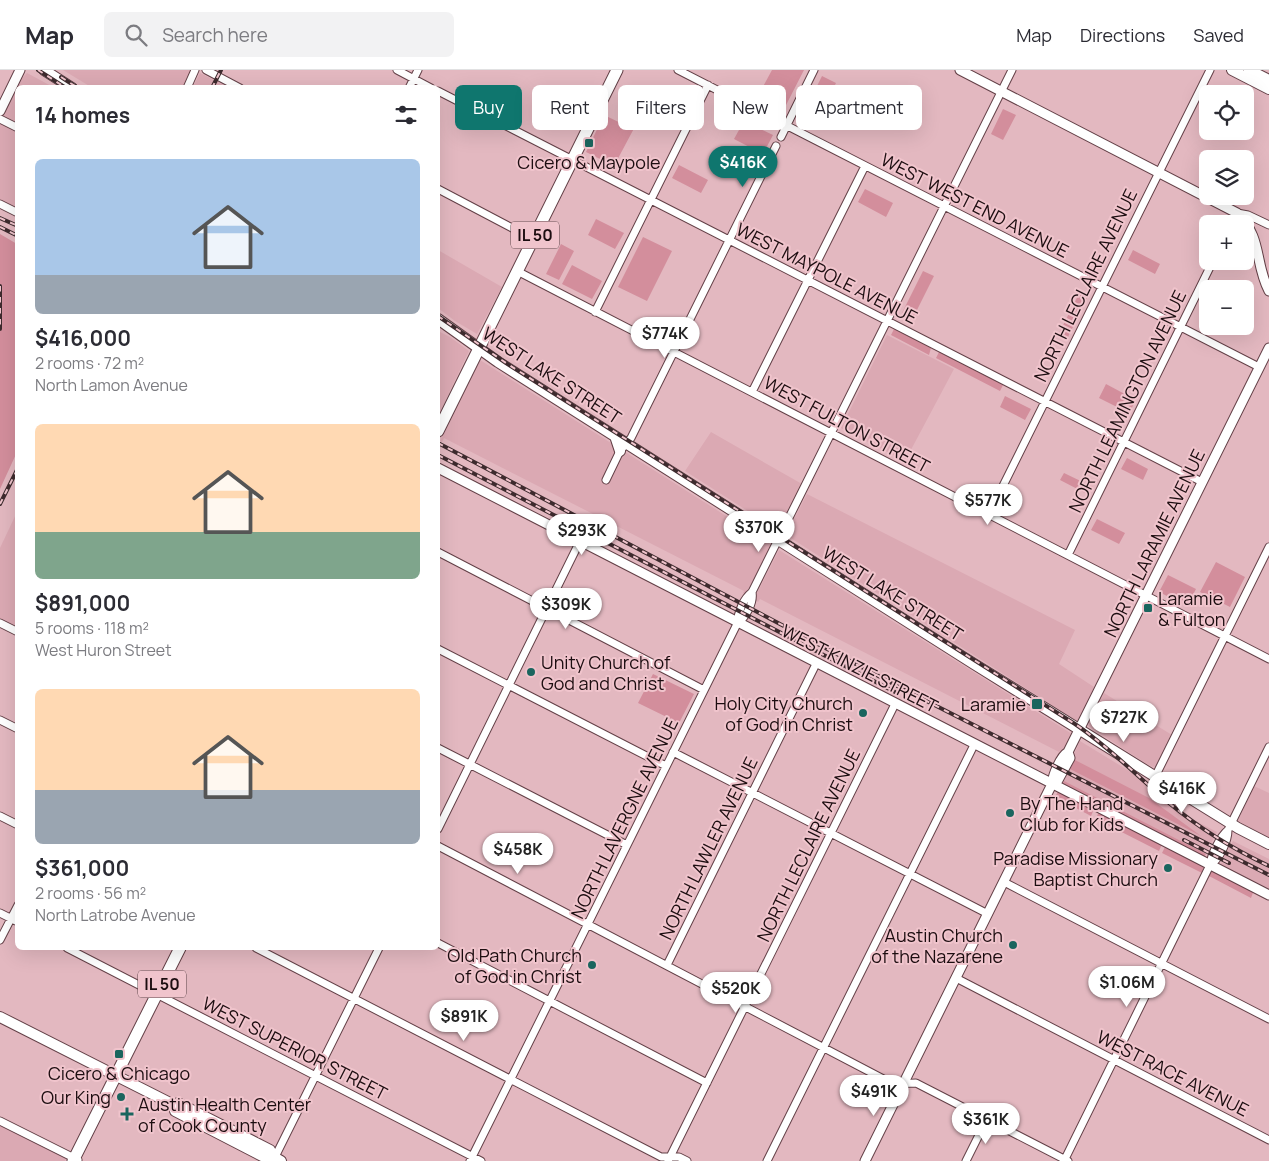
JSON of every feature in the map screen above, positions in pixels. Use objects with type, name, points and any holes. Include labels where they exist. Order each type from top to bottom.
[{"type":"main road","points":[[35,70],[58,85]]},
{"type":"main road","points":[[44,70],[67,85]]},
{"type":"main road","points":[[54,70],[76,85]]},
{"type":"main road","name":"IL 50","points":[[440,426],[617,70]]},
{"type":"main road","points":[[1232,70],[1269,89]]},
{"type":"main road","points":[[1249,70],[1269,80]]},
{"type":"main road","name":"WEST LAKE STREET","points":[[440,314],[450,320],[478,350]]},
{"type":"main road","name":"WEST LAKE STREET","points":[[440,320],[464,337]]},
{"type":"main road","name":"WEST LAKE STREET","points":[[440,327],[615,436],[624,447],[792,548],[1155,777],[1269,852]]},
{"type":"main road","points":[[747,520],[750,528],[808,552],[812,561]]},
{"type":"main road","name":"WEST LAKE STREET","points":[[1230,827],[1269,844]]},
{"type":"main road","name":"IL 50","points":[[76,1160],[179,950]]},
{"type":"main road","points":[[0,1017],[174,1105],[178,1103],[270,1150],[276,1160]]},
{"type":"street","points":[[0,111],[20,70]]},
{"type":"street","points":[[188,85],[195,70]]},
{"type":"street","points":[[206,70],[234,85]]},
{"type":"street","points":[[396,70],[425,85]]},
{"type":"street","points":[[410,85],[418,70]]},
{"type":"street","name":"WEST WEST END AVENUE","points":[[678,70],[714,88]]},
{"type":"street","points":[[786,126],[814,70]]},
{"type":"street","points":[[960,70],[1237,213],[1248,215],[1269,225]]},
{"type":"street","name":"NORTH LAVERGNE AVENUE","points":[[471,1159],[737,624],[747,596],[752,592],[779,540],[1012,70]]},
{"type":"street","name":"NORTH LECLAIRE AVENUE","points":[[988,514],[1210,70]]},
{"type":"street","points":[[595,312],[708,85]]},
{"type":"street","name":"WEST MAYPOLE AVENUE","points":[[440,92],[1202,482]]},
{"type":"street","points":[[0,119],[15,126]]},
{"type":"street","name":"WEST WEST END AVENUE","points":[[786,126],[1259,367]]},
{"type":"street","points":[[781,137],[784,130]]},
{"type":"street","points":[[606,480],[674,352],[776,146]]},
{"type":"street","points":[[752,392],[865,166]]},
{"type":"street","points":[[440,190],[533,239]]},
{"type":"street","points":[[0,204],[15,212]]},
{"type":"street","points":[[1237,213],[1253,232],[1265,282],[1269,291]]},
{"type":"street","name":"NORTH LEAMINGTON AVENUE","points":[[1068,555],[1209,270]]},
{"type":"street","name":"WEST FULTON STREET","points":[[517,272],[1269,658]]},
{"type":"street","name":"NORTH LARAMIE AVENUE","points":[[865,1161],[1052,784],[1064,754],[1068,752],[1269,348]]},
{"type":"street","name":"WEST KINZIE STREET","points":[[440,469],[737,624],[1269,895]]},
{"type":"street","points":[[440,825],[580,541]]},
{"type":"street","points":[[1155,777],[1269,547]]},
{"type":"street","points":[[440,553],[704,690]]},
{"type":"street","points":[[0,623],[15,630]]},
{"type":"street","points":[[440,650],[666,766]]},
{"type":"street","name":"NORTH LAWLER AVENUE","points":[[667,966],[816,664]]},
{"type":"street","name":"NORTH LECLAIRE AVENUE","points":[[669,1159],[895,704]]},
{"type":"street","points":[[0,720],[15,728]]},
{"type":"street","points":[[767,1161],[974,744]]},
{"type":"street","points":[[440,847],[893,1084],[916,1083],[1065,1160],[1210,865],[1223,834],[1230,827],[1269,747]]},
{"type":"street","points":[[440,749],[627,845]]},
{"type":"street","points":[[673,752],[988,914]]},
{"type":"street","points":[[0,816],[15,824]]},
{"type":"street","points":[[1004,882],[1269,1019]]},
{"type":"street","points":[[0,913],[14,920],[0,940]]},
{"type":"street","points":[[440,944],[707,1083]]},
{"type":"street","name":"WEST SUPERIOR STREET","points":[[72,950],[315,1075],[471,1159],[481,1161]]},
{"type":"street","points":[[260,950],[661,1157],[669,1159],[679,1157],[687,1161]]},
{"type":"street","points":[[276,1160],[315,1075],[378,950]]},
{"type":"street","name":"WEST RACE AVENUE","points":[[956,978],[1269,1140]]},
{"type":"street","points":[[966,1161],[986,1119]]},
{"type":"street","points":[[0,1121],[76,1160]]},
{"type":"shaded area","points":[[63,70],[193,70],[186,85],[88,85]]},
{"type":"shaded area","points":[[772,70],[804,70],[786,105],[786,85],[764,85]]},
{"type":"shaded area","points":[[27,73],[49,85],[18,85]]},
{"type":"shaded area","points":[[200,73],[224,85],[194,85]]},
{"type":"shaded area","points":[[822,76],[836,83],[835,85],[818,85]]},
{"type":"shaded area","points":[[15,90],[15,208],[0,200],[0,119]]},
{"type":"shaded area","points":[[1003,109],[1016,115],[1003,140],[991,134]]},
{"type":"shaded area","points":[[608,117],[618,122],[618,130],[633,130],[614,166],[586,152],[597,130],[608,130]]},
{"type":"shaded area","points":[[739,130],[763,130],[773,135],[763,154],[734,139]]},
{"type":"shaded area","points":[[679,165],[708,180],[701,193],[672,178]]},
{"type":"shaded area","points":[[865,189],[893,203],[886,217],[858,202]]},
{"type":"shaded area","points":[[596,219],[624,233],[615,249],[588,235]]},
{"type":"shaded area","points":[[0,234],[15,243],[15,456],[0,489]]},
{"type":"shaded area","points":[[643,237],[672,251],[647,301],[618,287]]},
{"type":"shaded area","points":[[561,244],[574,251],[559,280],[546,274]]},
{"type":"shaded area","points":[[1133,250],[1160,264],[1155,274],[1128,260]]},
{"type":"shaded area","points":[[440,251],[502,287],[477,334],[440,310]]},
{"type":"shaded area","points":[[572,265],[602,281],[592,299],[562,284]]},
{"type":"shaded area","points":[[923,271],[934,276],[913,318],[902,313]]},
{"type":"shaded area","points":[[1081,290],[1089,294],[1068,337],[1059,333]]},
{"type":"shaded area","points":[[894,329],[931,348],[929,355],[891,335]]},
{"type":"shaded area","points":[[440,332],[469,351],[440,412]]},
{"type":"shaded area","points":[[887,335],[954,369],[905,461],[841,428]]},
{"type":"shaded area","points":[[939,352],[1003,385],[1000,391],[936,358]]},
{"type":"shaded area","points":[[480,360],[772,545],[745,595],[744,591],[444,438],[442,442],[440,441]]},
{"type":"shaded area","points":[[1106,384],[1136,400],[1129,413],[1099,398]]},
{"type":"shaded area","points":[[1005,396],[1031,409],[1025,420],[1000,407]]},
{"type":"shaded area","points":[[711,432],[802,484],[779,531],[685,471]]},
{"type":"shaded area","points":[[1127,458],[1148,469],[1143,480],[1121,469]]},
{"type":"shaded area","points":[[1064,473],[1093,487],[1089,495],[1060,480]]},
{"type":"shaded area","points":[[807,494],[1075,630],[1059,664],[1094,687],[1080,723],[786,535]]},
{"type":"shaded area","points":[[15,516],[15,630],[0,623],[0,548]]},
{"type":"shaded area","points":[[1097,519],[1125,533],[1119,544],[1091,530]]},
{"type":"shaded area","points":[[779,550],[1072,734],[1061,755],[1058,754],[1059,752],[760,599],[758,602],[754,599]]},
{"type":"shaded area","points":[[1216,562],[1245,577],[1230,607],[1200,592]]},
{"type":"shaded area","points":[[1168,575],[1196,589],[1187,606],[1159,592]]},
{"type":"shaded area","points":[[653,674],[694,694],[679,723],[638,703]]},
{"type":"shaded area","points":[[1104,693],[1172,735],[1157,766],[1153,767],[1147,764],[1088,726]]},
{"type":"shaded area","points":[[1080,741],[1157,788],[1188,817],[1217,832],[1204,857],[1062,785],[1074,762],[1071,761]]},
{"type":"shaded area","points":[[1075,760],[1149,798],[1201,836],[1070,769]]},
{"type":"shaded area","points":[[1064,781],[1206,854],[1204,857],[1062,785]]},
{"type":"shaded area","points":[[1254,786],[1269,793],[1269,838],[1238,821]]},
{"type":"shaded area","points":[[1059,790],[1094,809],[1091,816],[1055,797]]},
{"type":"shaded area","points":[[1099,811],[1162,844],[1159,851],[1096,819]]},
{"type":"shaded area","points":[[1233,841],[1269,859],[1269,890],[1220,865]]},
{"type":"shaded area","points":[[1166,845],[1204,865],[1202,873],[1162,853]]},
{"type":"shaded area","points":[[1212,870],[1254,890],[1251,898],[1209,876]]},
{"type":"shaded area","points":[[0,1125],[66,1159],[65,1161],[0,1161]]},
{"type":"railway","points":[[38,70],[61,85]]},
{"type":"railway","points":[[214,85],[221,70]]},
{"type":"railway","points":[[61,77],[73,85]]},
{"type":"railway","points":[[0,218],[15,225]]},
{"type":"railway","points":[[0,227],[15,234]]},
{"type":"railway","points":[[0,286],[0,329]]},
{"type":"railway","points":[[440,317],[506,363],[1075,724],[1100,742],[1192,821],[1229,845],[1269,866]]},
{"type":"railway","points":[[440,444],[903,689],[1269,875]]},
{"type":"railway","points":[[440,456],[895,692]]},
{"type":"railway","points":[[0,504],[15,474]]},
{"type":"railway","points":[[1184,840],[1229,863]]},
{"type":"place","name":"Cicero & Maypole","points":[[589,143]]},
{"type":"place","name":"Laramie & Fulton","points":[[1148,608]]},
{"type":"place","name":"Unity Church of God and Christ","points":[[531,672]]},
{"type":"place","name":"Laramie","points":[[1037,704]]},
{"type":"place","name":"Holy City Church of God in Christ","points":[[863,713]]},
{"type":"place","name":"By The Hand Club for Kids","points":[[1010,813]]},
{"type":"place","name":"Paradise Missionary Baptist Church","points":[[1168,868]]},
{"type":"place","name":"Austin Church of the Nazarene","points":[[1013,945]]},
{"type":"place","name":"Old Path Church of God in Christ","points":[[592,965]]},
{"type":"place","name":"Cicero & Chicago","points":[[119,1054]]},
{"type":"place","name":"Our King","points":[[121,1097]]},
{"type":"place","name":"Austin Health Center of Cook County","points":[[127,1114]]}]
